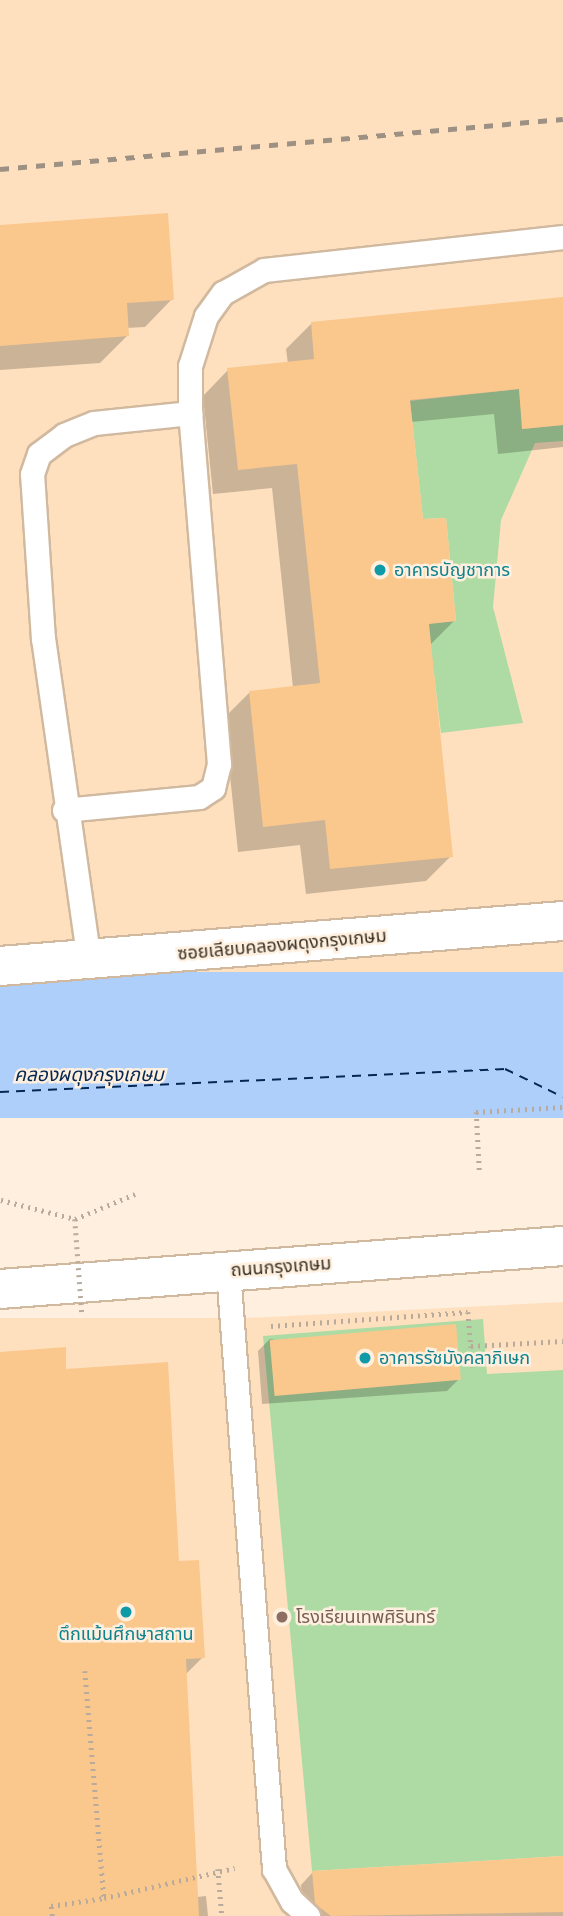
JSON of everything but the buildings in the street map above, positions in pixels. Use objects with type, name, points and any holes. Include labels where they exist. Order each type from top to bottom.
[{"type":"street","name":"ซอยเลียบคลองผดุงกรุงเกษม","points":[[0,965],[89,961],[563,921]]},
{"type":"street","name":"ถนนกรุงเกษม","points":[[0,1289],[563,1246]]},
{"type":"lane","points":[[64,810],[199,797],[213,788],[219,764],[190,413],[190,366],[206,316],[223,293],[264,270],[563,237]]},
{"type":"lane","points":[[89,961],[64,810],[43,639],[32,474],[39,454],[64,435],[94,423],[190,413]]},
{"type":"lane","points":[[228,1271],[274,1864],[292,1901],[308,1916]]},
{"type":"path","points":[[479,1170],[476,1111],[563,1107]]},
{"type":"path","points":[[1,1200],[75,1219],[135,1194]]},
{"type":"path","points":[[75,1219],[82,1314]]},
{"type":"path","points":[[232,1328],[468,1312],[473,1367]]},
{"type":"path","points":[[471,1346],[563,1341]]},
{"type":"path","points":[[85,1671],[104,1898]]},
{"type":"path","points":[[52,1916],[51,1906],[104,1898],[218,1869],[274,1864]]},
{"type":"path","points":[[218,1869],[222,1916]]},
{"type":"shaded area","points":[[0,0],[563,0],[563,981],[0,981]]},
{"type":"shaded area","name":"โรงเรียนเทพศิรินทร์","points":[[563,1302],[563,1916],[0,1916],[0,1318],[248,1318]]},
{"type":"green space","points":[[519,389],[523,429],[563,425],[563,441],[535,443],[501,520],[493,607],[523,723],[441,733],[434,674],[415,625],[456,621],[446,518],[423,519],[410,401]]},
{"type":"green space","points":[[483,1319],[487,1374],[563,1370],[563,1856],[312,1871],[263,1336]]},
{"type":"water","name":"คลองผดุงกรุงเกษม","points":[[0,972],[563,972],[563,1118],[0,1118]]},
{"type":"ferry route","points":[[0,1092],[505,1069],[563,1097]]},
{"type":"railway","points":[[0,169],[563,119]]},
{"type":"place","name":"อาคารบัญชาการ","points":[[380,570]]},
{"type":"place","name":"อาคารรัชมังคลาภิเษก","points":[[365,1358]]},
{"type":"place","name":"ตึกแม้นศึกษาสถาน","points":[[126,1612]]},
{"type":"place","name":"โรงเรียนเทพศิรินทร์","points":[[282,1617]]}]
